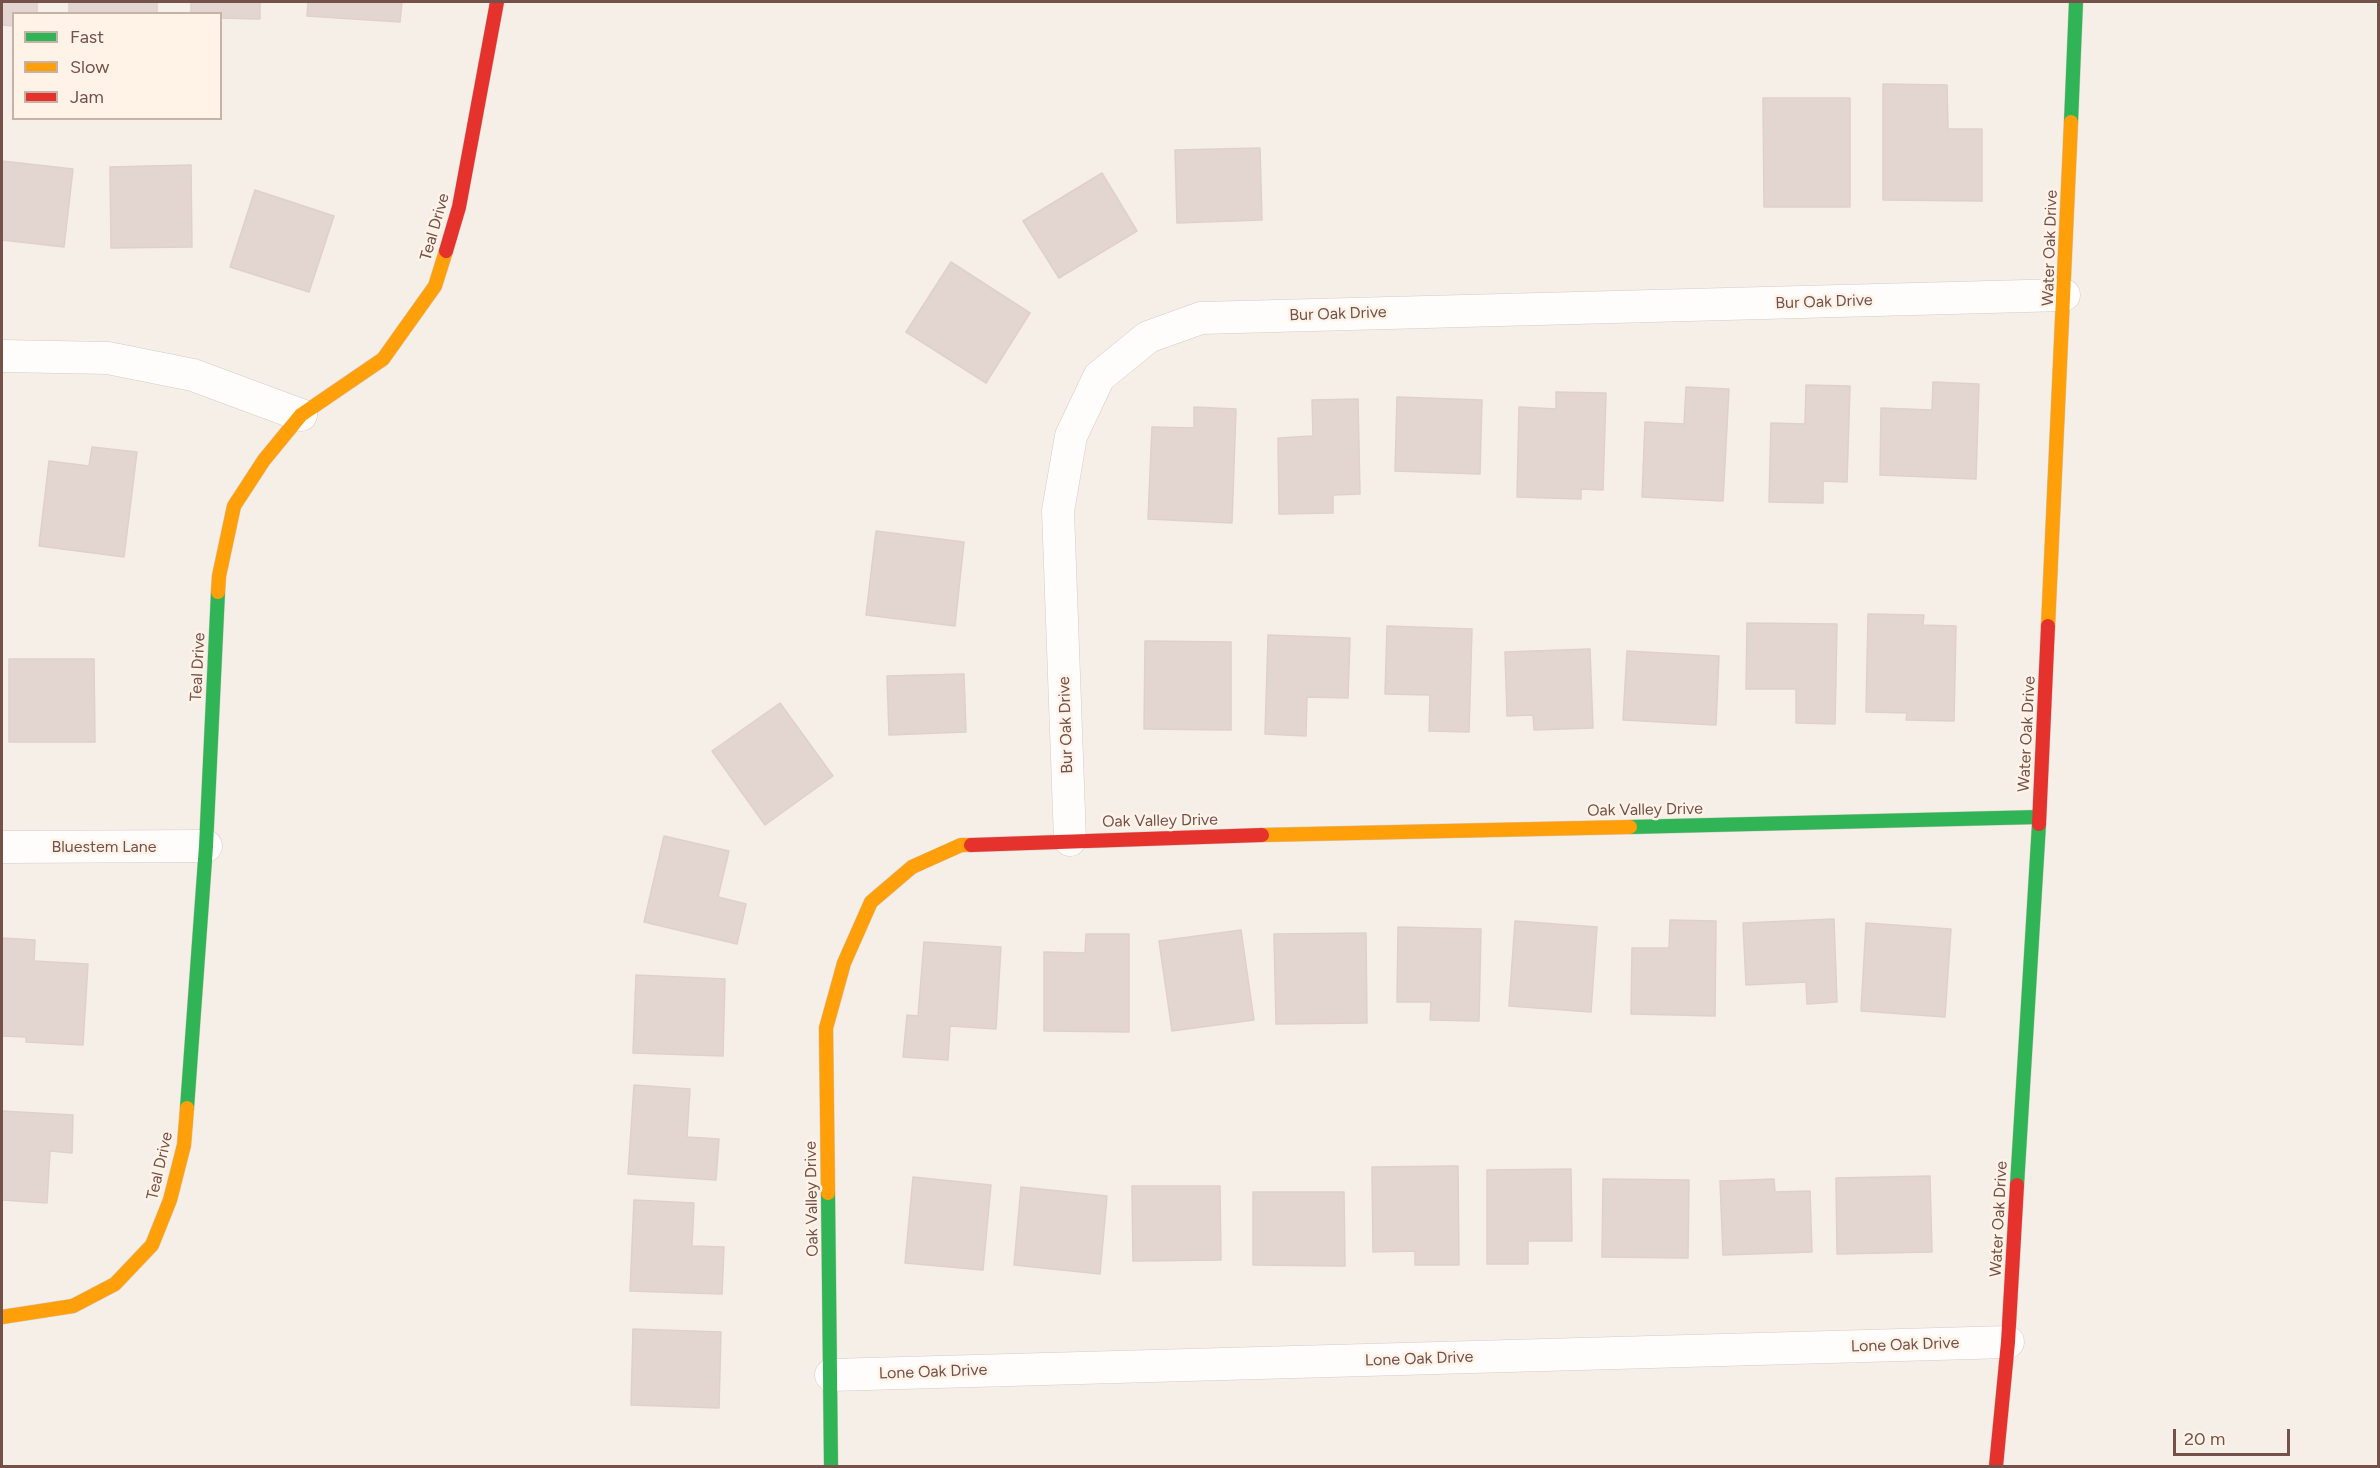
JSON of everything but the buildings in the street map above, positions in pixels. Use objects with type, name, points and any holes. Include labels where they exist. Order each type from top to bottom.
[{"type":"street","name":"Teal Drive","points":[[2,1317],[74,1306],[115,1284],[152,1245],[170,1200],[184,1145],[206,846],[219,576],[234,506],[264,460],[302,415],[383,359],[435,286],[459,207],[497,2]]},
{"type":"street","name":"Water Oak Drive","points":[[1996,1467],[2008,1342],[2039,817],[2076,2]]},
{"type":"street","name":"Bur Oak Drive","points":[[1070,840],[1058,511],[1071,436],[1099,377],[1148,337],[1202,318],[2064,295]]},
{"type":"street","points":[[2,356],[108,358],[193,375],[302,415]]},
{"type":"street","name":"Oak Valley Drive","points":[[831,1467],[826,1028],[844,963],[871,902],[912,867],[961,845],[1070,840],[2039,817]]},
{"type":"street","name":"Bluestem Lane","points":[[2,847],[206,846]]},
{"type":"street","name":"Lone Oak Drive","points":[[831,1375],[2008,1342]]},
{"type":"traffic: fast","points":[[2071,122],[2076,2]]},
{"type":"traffic: fast","points":[[187,1108],[206,846],[218,592]]},
{"type":"traffic: fast","points":[[1630,827],[2039,817]]},
{"type":"traffic: fast","points":[[2017,1185],[2039,824]]},
{"type":"traffic: fast","points":[[828,1193],[831,1466]]},
{"type":"traffic: slow","points":[[2048,626],[2071,122]]},
{"type":"traffic: slow","points":[[218,592],[219,576],[234,506],[264,460],[301,415],[383,359],[435,286],[446,251]]},
{"type":"traffic: slow","points":[[1262,835],[1630,827]]},
{"type":"traffic: slow","points":[[828,1193],[826,1028],[844,963],[871,902],[912,867],[961,845],[971,845]]},
{"type":"traffic: slow","points":[[2,1317],[73,1306],[115,1284],[152,1245],[170,1200],[184,1145],[187,1108]]},
{"type":"traffic: jam","points":[[446,251],[459,207],[497,2]]},
{"type":"traffic: jam","points":[[2039,824],[2048,626]]},
{"type":"traffic: jam","points":[[971,845],[1262,835]]},
{"type":"traffic: jam","points":[[1996,1466],[2008,1342],[2017,1185]]}]
